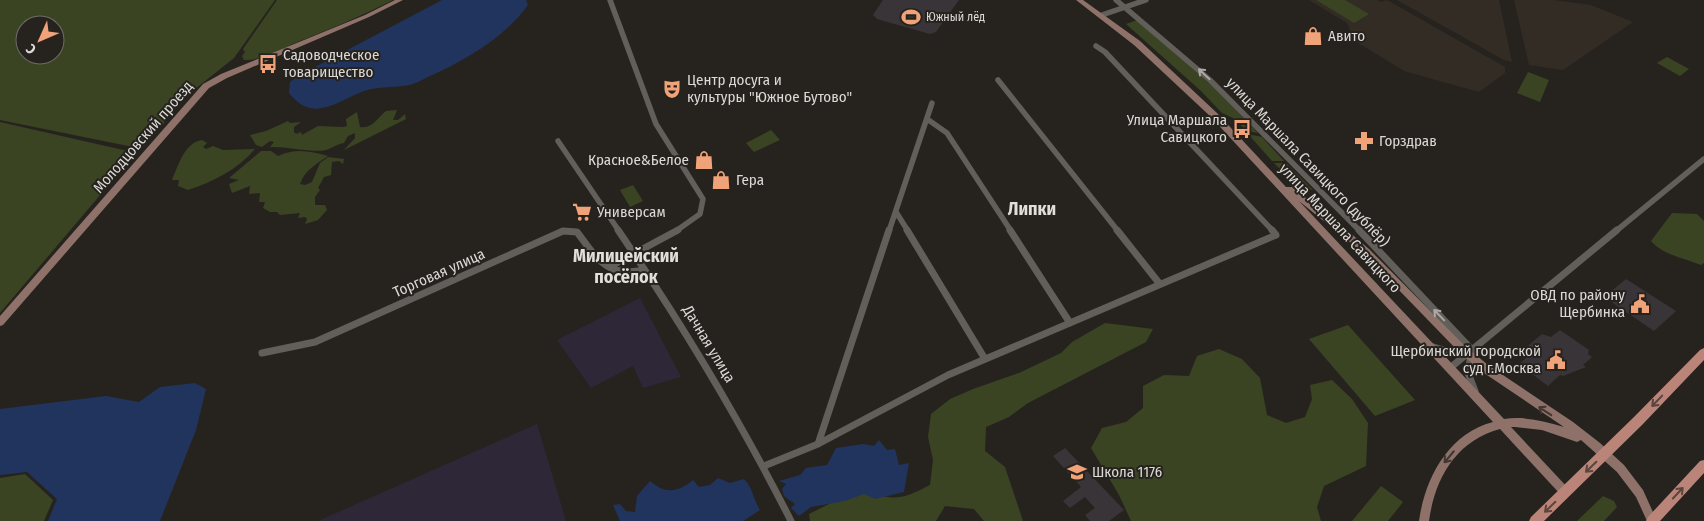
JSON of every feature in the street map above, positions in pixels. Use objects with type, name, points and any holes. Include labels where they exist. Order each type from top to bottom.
[{"type":"main road","points":[[1535,521],[1638,421],[1704,353]]},
{"type":"main road","points":[[1652,521],[1704,464]]},
{"type":"street","name":"Молодцовский проезд","points":[[0,322],[206,86],[224,76],[367,16],[400,0]]},
{"type":"street","points":[[610,0],[656,124],[703,199],[704,204],[697,217],[635,255],[612,266]]},
{"type":"street","name":"улица Маршала Савицкого","points":[[1079,0],[1102,16],[1166,68],[1265,170],[1565,492]]},
{"type":"street","name":"улица Маршала Савицкого (дублёр)","points":[[1116,0],[1210,80],[1327,198],[1473,351]]},
{"type":"street","points":[[1102,16],[1146,0]]},
{"type":"street","points":[[764,466],[818,444],[948,375],[985,358],[1276,235],[1105,52],[1096,46]]},
{"type":"street","points":[[998,80],[1159,283]]},
{"type":"street","points":[[818,444],[932,103]]},
{"type":"street","points":[[927,119],[947,133],[1070,323]]},
{"type":"street","name":"Дачная улица","points":[[558,141],[682,325],[764,466],[790,517]]},
{"type":"street","points":[[1450,368],[1704,159]]},
{"type":"street","points":[[1265,170],[1354,240],[1483,367],[1599,449],[1621,468],[1635,485],[1648,509],[1652,521]]},
{"type":"street","points":[[896,212],[985,358]]},
{"type":"street","name":"Торговая улица","points":[[262,353],[315,342],[563,231],[578,232],[598,262],[612,266],[622,272],[630,273],[644,270]]},
{"type":"street","points":[[1429,346],[1447,351],[1473,351]]},
{"type":"street","points":[[1473,351],[1466,365],[1466,372],[1478,398]]},
{"type":"street","points":[[1424,521],[1431,484],[1438,472],[1459,446],[1472,436],[1488,429],[1506,423],[1542,426],[1565,432],[1599,449]]},
{"type":"shaded area","points":[[1309,0],[1377,0],[1381,2],[1387,0],[1505,67],[1505,73],[1479,92],[1404,71],[1355,41],[1347,23]]},
{"type":"shaded area","points":[[1397,0],[1499,0],[1512,62],[1504,60]]},
{"type":"shaded area","points":[[1514,0],[1553,0],[1591,5],[1633,22],[1563,70],[1529,65]]},
{"type":"shaded area","points":[[640,298],[681,377],[643,388],[633,366],[591,388],[557,340]]},
{"type":"shaded area","points":[[537,424],[566,521],[318,521]]},
{"type":"green space","points":[[0,0],[275,0],[234,58],[180,101],[164,123],[144,145],[138,148],[0,120]]},
{"type":"green space","points":[[277,0],[393,0],[270,54],[257,59],[244,60],[242,56],[245,52],[243,49]]},
{"type":"green space","points":[[1316,0],[1345,0],[1369,14],[1354,23]]},
{"type":"green space","points":[[1137,20],[1214,87],[1258,133],[1247,131],[1233,118],[1222,113],[1201,91],[1126,24]]},
{"type":"green space","points":[[1667,57],[1689,69],[1680,76],[1657,63]]},
{"type":"green space","points":[[1528,72],[1549,80],[1540,102],[1517,93]]},
{"type":"green space","points":[[397,110],[393,120],[398,120],[405,114],[406,119],[344,150],[355,138],[355,133],[348,136],[344,143],[321,151],[270,147],[274,142],[270,141],[262,147],[256,145],[250,135],[266,131],[288,121],[290,123],[301,122],[294,127],[294,132],[296,134],[301,132],[302,135],[318,126],[343,127],[347,126],[346,119],[357,112],[360,127],[364,127],[372,125],[386,111]]},
{"type":"green space","points":[[0,122],[132,152],[129,161],[0,313]]},
{"type":"green space","points":[[771,130],[780,140],[754,152],[746,143]]},
{"type":"green space","points":[[1248,134],[1262,137],[1284,161],[1272,161]]},
{"type":"green space","points":[[202,140],[207,143],[203,147],[206,149],[213,146],[223,150],[255,149],[241,163],[225,174],[188,190],[178,186],[179,180],[172,180],[187,150],[191,145]]},
{"type":"green space","points":[[261,151],[271,151],[278,156],[284,153],[303,151],[328,156],[304,175],[300,184],[305,185],[312,182],[320,163],[328,157],[344,159],[343,164],[339,161],[332,162],[331,175],[324,177],[318,188],[320,190],[315,197],[315,205],[325,205],[327,210],[318,220],[305,224],[307,219],[305,217],[298,218],[300,213],[280,215],[277,212],[270,212],[263,208],[265,202],[259,202],[260,193],[249,194],[250,186],[232,193],[229,184],[239,180],[229,178]]},
{"type":"green space","points":[[1274,163],[1286,163],[1313,190],[1297,186]]},
{"type":"green space","points":[[633,185],[643,201],[630,207],[620,190]]},
{"type":"green space","points":[[1672,213],[1697,214],[1704,221],[1704,263],[1701,265],[1661,250],[1651,241]]},
{"type":"green space","points":[[1105,323],[1153,329],[1146,342],[1028,403],[1009,417],[986,427],[985,451],[1005,467],[1023,521],[984,521],[974,509],[945,506],[936,521],[810,521],[809,514],[843,497],[868,489],[877,494],[899,497],[914,493],[930,485],[933,460],[928,437],[931,414],[950,399],[1019,373],[1061,353],[1072,342]]},
{"type":"green space","points":[[1348,325],[1415,400],[1375,416],[1309,339]]},
{"type":"green space","points":[[1219,349],[1242,359],[1260,378],[1267,415],[1286,423],[1305,417],[1312,399],[1310,385],[1332,380],[1352,399],[1368,423],[1366,466],[1324,486],[1317,507],[1321,521],[1131,521],[1119,495],[1091,448],[1102,428],[1126,422],[1143,408],[1143,386],[1164,375],[1189,376],[1197,356]]},
{"type":"green space","points":[[25,474],[53,500],[44,521],[0,521],[0,478]]},
{"type":"green space","points":[[1381,486],[1403,502],[1388,521],[1352,521]]},
{"type":"green space","points":[[1603,496],[1614,501],[1617,507],[1604,521],[1577,521]]},
{"type":"water","points":[[442,0],[526,0],[528,5],[508,28],[484,47],[457,63],[414,84],[369,89],[335,104],[316,109],[298,102],[289,93],[290,82],[300,75]]},
{"type":"water","points":[[195,383],[206,389],[196,430],[160,521],[48,521],[57,499],[27,472],[0,475],[0,409],[106,396],[139,402],[160,387]]},
{"type":"water","points":[[879,440],[887,450],[895,449],[899,465],[909,463],[904,492],[875,499],[864,494],[845,501],[811,507],[799,516],[791,508],[795,504],[784,496],[782,489],[786,484],[779,481],[800,475],[806,468],[827,465],[836,448],[863,444],[874,446]]},
{"type":"water","points":[[718,478],[730,483],[744,479],[760,510],[743,521],[620,521],[613,505],[620,504],[626,511],[635,512],[637,496],[650,481],[661,488],[671,490],[682,487],[693,480],[699,487],[710,485]]},
{"type":"building","name":"Южный лёд","points":[[883,0],[959,0],[936,32],[930,34],[877,19],[873,15]]},
{"type":"building","name":"ОВД по району Щербинка","points":[[1626,279],[1676,311],[1654,331],[1604,297]]},
{"type":"building","name":"Щербинский городской суд г.Москва","points":[[1560,330],[1589,350],[1588,354],[1592,357],[1583,365],[1586,367],[1563,376],[1560,375],[1548,386],[1519,364],[1531,354],[1524,349],[1542,334],[1551,337]]},
{"type":"building","name":"Школа 1176","points":[[1065,448],[1124,510],[1109,521],[1090,521],[1085,515],[1095,508],[1085,497],[1070,508],[1063,501],[1081,487],[1053,456]]},
{"type":"place","name":"Южный лёд","points":[[911,17]]},
{"type":"place","name":"Авито","points":[[1313,36]]},
{"type":"place","name":"Садоводческое товарищество","points":[[268,64]]},
{"type":"place","name":"Центр досуга и культуры \"Южное Бутово\"","points":[[672,89]]},
{"type":"place","name":"Улица Маршала Савицкого","points":[[1242,129]]},
{"type":"place","name":"Горздрав","points":[[1364,141]]},
{"type":"place","name":"Красное&Белое","points":[[704,160]]},
{"type":"place","name":"Гера","points":[[721,180]]},
{"type":"place","name":"Универсам","points":[[582,212]]},
{"type":"place","name":"ОВД по району Щербинка","points":[[1640,304]]},
{"type":"place","name":"Щербинский городской суд г.Москва","points":[[1556,360]]},
{"type":"place","name":"Школа 1176","points":[[1077,472]]},
{"type":"district","name":"Липки","points":[[1032,209]]},
{"type":"district","name":"Милицейский посёлок","points":[[626,266]]}]
